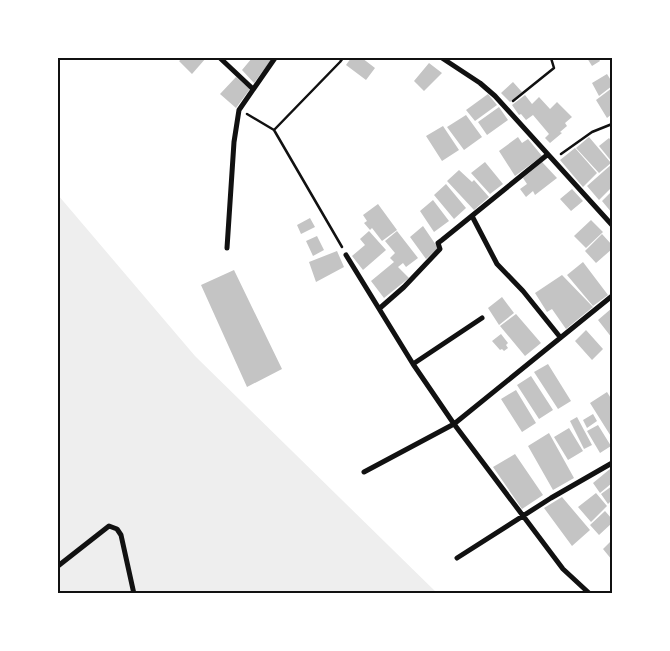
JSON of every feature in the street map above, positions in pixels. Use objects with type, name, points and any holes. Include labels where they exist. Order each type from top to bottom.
[{"type":"street","points":[[220,58],[253,88]]},
{"type":"street","points":[[227,248],[234,142],[239,110],[275,58]]},
{"type":"street","points":[[442,58],[480,83],[506,107],[547,155],[554,160],[612,225]]},
{"type":"street","points":[[380,308],[404,287],[440,250],[438,243],[547,155]]},
{"type":"street","points":[[472,216],[497,264],[523,291],[560,338]]},
{"type":"street","points":[[346,255],[413,364],[454,424],[563,569],[590,594]]},
{"type":"street","points":[[364,472],[454,424],[612,296]]},
{"type":"street","points":[[413,364],[482,318]]},
{"type":"street","points":[[457,558],[612,463]]},
{"type":"street","points":[[58,566],[109,526],[117,529],[121,535],[134,594]]},
{"type":"path","points":[[274,130],[343,58]]},
{"type":"path","points":[[506,107],[554,68],[551,58]]},
{"type":"path","points":[[239,110],[274,130],[346,255]]},
{"type":"path","points":[[554,160],[592,132],[612,124]]},
{"type":"shaded area","points":[[58,195],[195,356],[437,593],[58,593]]},
{"type":"building","points":[[183,58],[206,58],[192,74],[179,61]]},
{"type":"building","points":[[252,58],[269,58],[271,60],[254,83],[242,70]]},
{"type":"building","points":[[351,58],[362,58],[375,68],[366,80],[346,65]]},
{"type":"building","points":[[587,58],[598,58],[600,61],[592,66]]},
{"type":"building","points":[[429,63],[442,73],[424,91],[414,81]]},
{"type":"building","points":[[607,74],[612,82],[612,86],[599,96],[592,83]]},
{"type":"building","points":[[236,77],[250,89],[236,108],[220,94]]},
{"type":"building","points":[[513,82],[522,92],[510,102],[501,93]]},
{"type":"building","points":[[612,88],[612,114],[607,118],[596,100]]},
{"type":"building","points":[[488,94],[497,105],[475,121],[466,110]]},
{"type":"building","points":[[525,95],[532,104],[539,97],[550,109],[557,102],[572,117],[565,123],[567,126],[560,132],[562,133],[550,143],[545,138],[549,134],[533,115],[526,120],[521,114],[519,115],[512,105]]},
{"type":"building","points":[[499,107],[508,120],[487,135],[478,122]]},
{"type":"building","points":[[466,115],[482,137],[464,150],[447,127]]},
{"type":"building","points":[[443,126],[459,150],[442,161],[426,136]]},
{"type":"building","points":[[518,137],[522,143],[528,139],[542,156],[515,176],[499,151]]},
{"type":"building","points":[[589,137],[611,163],[599,173],[576,148]]},
{"type":"building","points":[[609,138],[612,142],[612,162],[599,146]]},
{"type":"building","points":[[575,148],[597,173],[583,187],[560,160]]},
{"type":"building","points":[[485,162],[503,184],[490,194],[471,173]]},
{"type":"building","points":[[542,162],[557,178],[535,195],[533,191],[526,197],[520,189],[527,184],[523,178]]},
{"type":"building","points":[[612,164],[612,187],[599,200],[587,186]]},
{"type":"building","points":[[459,170],[472,182],[474,180],[489,197],[474,210],[447,181]]},
{"type":"building","points":[[446,184],[466,208],[454,219],[434,195]]},
{"type":"building","points":[[572,189],[583,201],[571,211],[560,199]]},
{"type":"building","points":[[612,191],[612,213],[602,201]]},
{"type":"building","points":[[433,200],[449,221],[434,232],[420,211]]},
{"type":"building","points":[[378,204],[397,230],[382,241],[372,228],[370,230],[364,223],[367,221],[363,215]]},
{"type":"building","points":[[310,218],[315,227],[301,234],[297,225]]},
{"type":"building","points":[[591,220],[603,232],[586,248],[574,236]]},
{"type":"building","points":[[423,226],[438,248],[426,259],[410,237]]},
{"type":"building","points":[[369,231],[386,250],[363,270],[352,256],[365,245],[360,239]]},
{"type":"building","points":[[397,231],[418,258],[406,267],[403,263],[398,267],[409,278],[384,298],[371,281],[394,262],[390,258],[395,253],[385,241]]},
{"type":"building","points":[[602,234],[612,245],[612,249],[596,263],[585,251]]},
{"type":"building","points":[[317,236],[324,250],[313,256],[306,241]]},
{"type":"building","points":[[337,251],[344,267],[316,282],[309,262]]},
{"type":"building","points":[[583,262],[608,295],[593,306],[567,275]]},
{"type":"building","points":[[234,270],[282,369],[247,387],[201,285]]},
{"type":"building","points":[[562,275],[593,307],[566,329],[552,309],[547,312],[535,293]]},
{"type":"building","points":[[502,297],[514,313],[499,325],[488,308]]},
{"type":"building","points":[[612,308],[612,338],[598,320]]},
{"type":"building","points":[[516,314],[541,343],[525,356],[500,326]]},
{"type":"building","points":[[586,330],[603,349],[592,360],[575,341]]},
{"type":"building","points":[[501,334],[508,343],[506,345],[508,348],[504,351],[500,350],[492,341]]},
{"type":"building","points":[[548,364],[571,401],[558,409],[534,372]]},
{"type":"building","points":[[531,376],[553,410],[539,419],[517,385]]},
{"type":"building","points":[[516,390],[536,423],[522,432],[501,399]]},
{"type":"building","points":[[607,392],[612,400],[612,438],[590,403]]},
{"type":"building","points":[[593,414],[597,421],[587,428],[583,420]]},
{"type":"building","points":[[577,417],[592,445],[584,449],[570,421]]},
{"type":"building","points":[[598,425],[611,446],[600,453],[587,431]]},
{"type":"building","points":[[569,428],[583,451],[568,460],[554,437]]},
{"type":"building","points":[[549,433],[574,478],[553,490],[528,446]]},
{"type":"building","points":[[515,454],[543,495],[522,509],[493,467]]},
{"type":"building","points":[[610,469],[612,472],[612,483],[600,493],[593,483]]},
{"type":"building","points":[[612,486],[612,500],[608,504],[601,494]]},
{"type":"building","points":[[596,493],[607,506],[591,522],[578,507]]},
{"type":"building","points":[[562,497],[590,530],[572,546],[544,508]]},
{"type":"building","points":[[605,511],[612,519],[612,523],[599,535],[590,525]]},
{"type":"building","points":[[612,540],[612,560],[603,549]]}]
